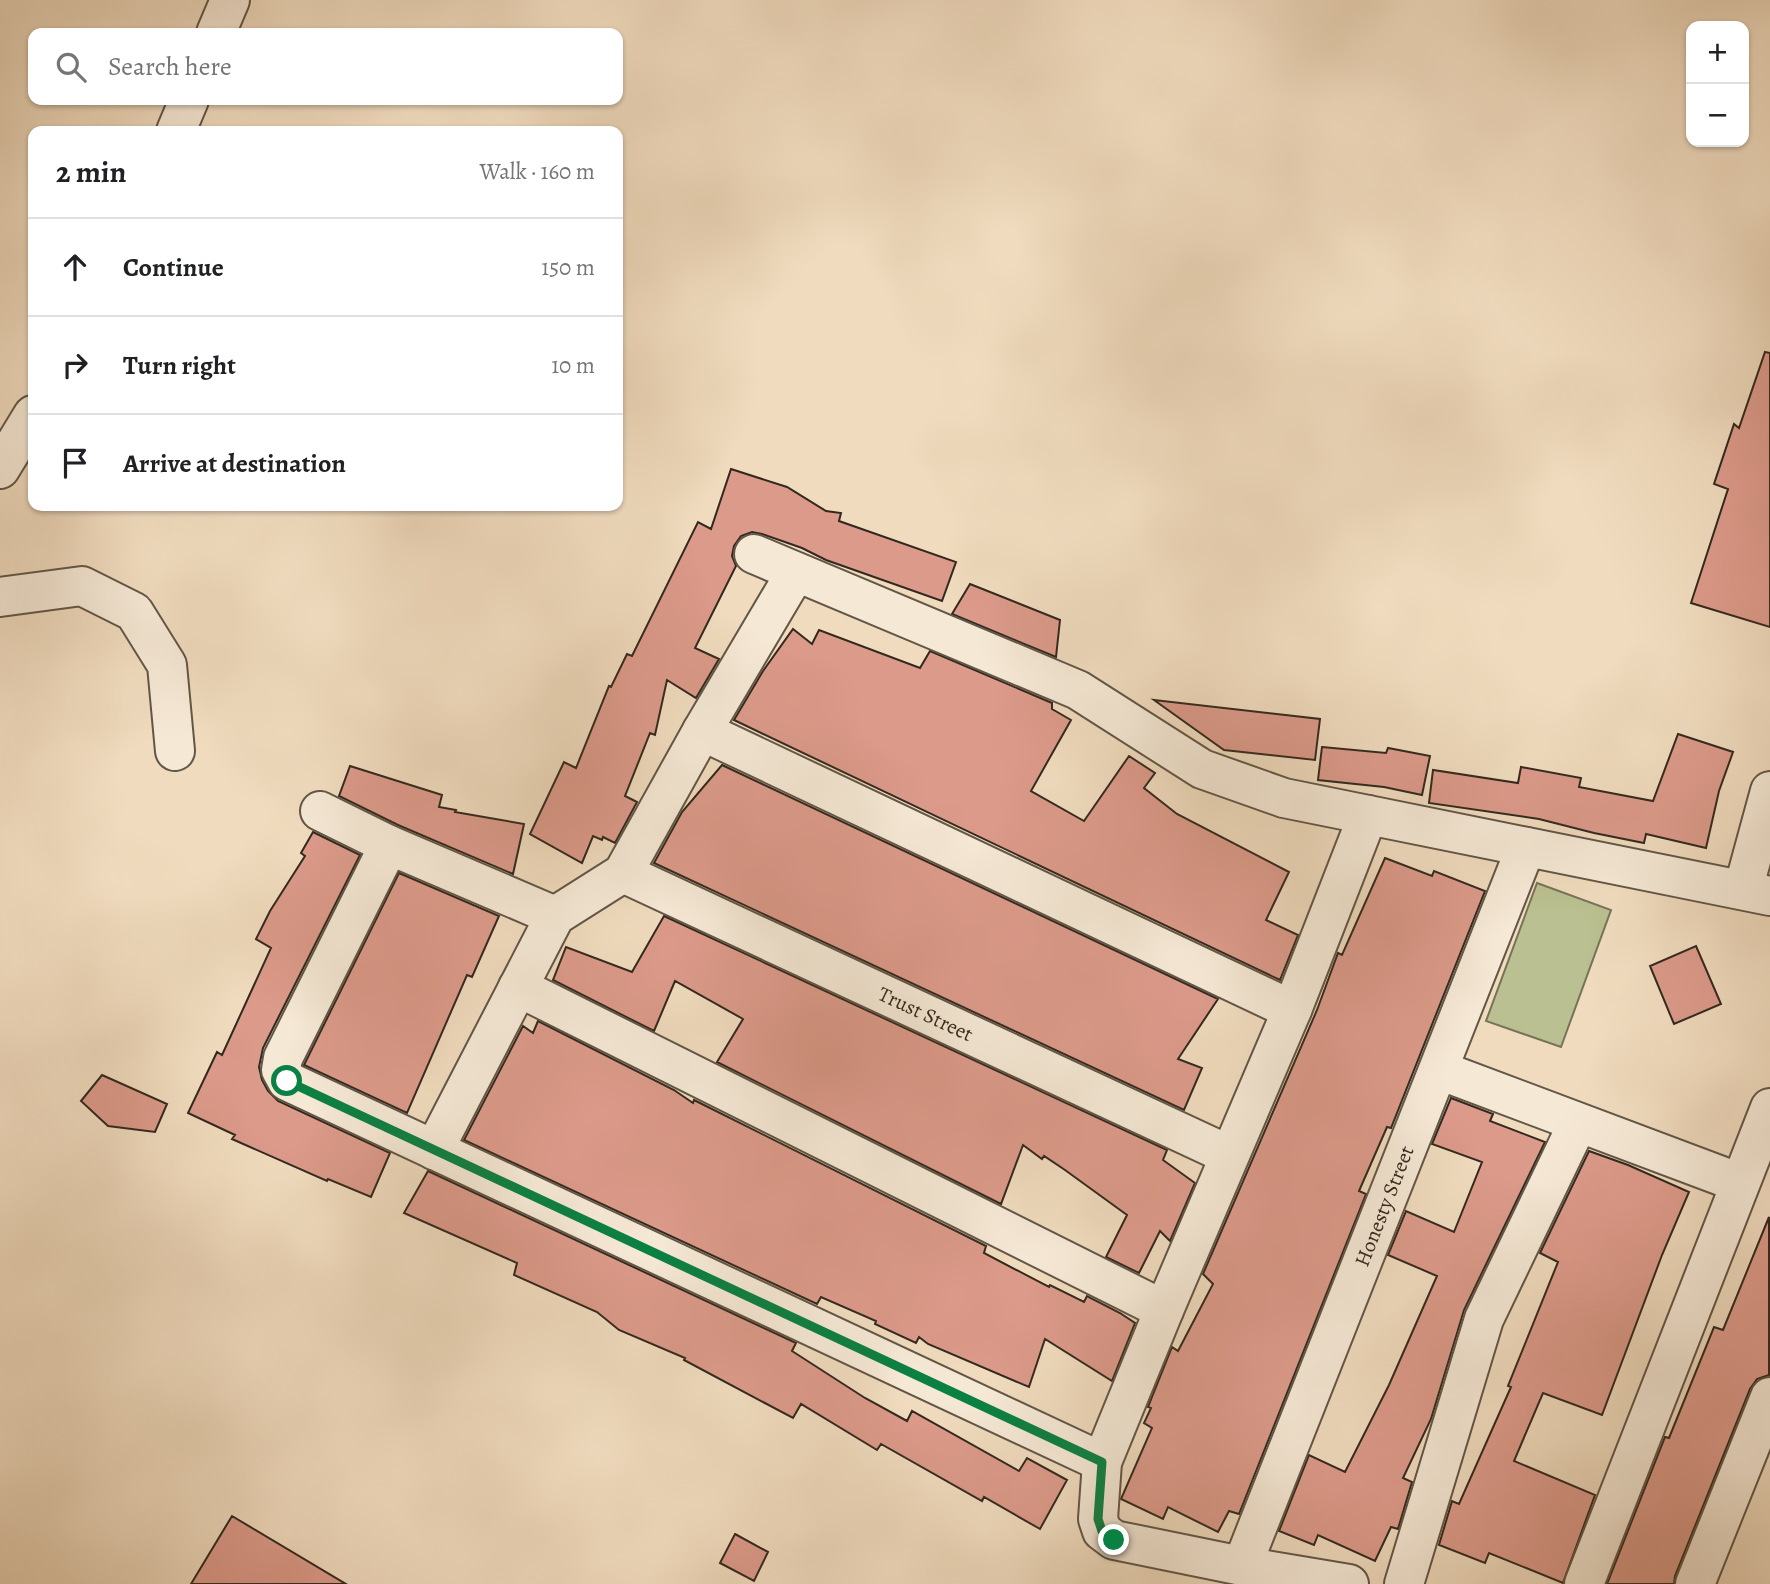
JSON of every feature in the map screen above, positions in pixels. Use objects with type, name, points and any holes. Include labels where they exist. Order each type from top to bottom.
[{"type":"street","points":[[218,28],[230,0]]},
{"type":"street","points":[[178,126],[187,105]]},
{"type":"street","points":[[0,470],[28,423]]},
{"type":"street","points":[[754,554],[1078,690],[1202,769],[1284,798],[1757,893],[1770,791]]},
{"type":"street","points":[[434,1150],[555,916],[623,873],[702,730],[796,572]]},
{"type":"street","points":[[0,597],[82,586],[134,612],[167,665],[176,751]]},
{"type":"street","points":[[702,730],[1292,1010]]},
{"type":"street","points":[[320,811],[389,845],[555,916]]},
{"type":"street","points":[[1349,1584],[1114,1540],[1102,1531],[1098,1519],[1102,1462],[1229,1154],[1292,1010],[1368,815]]},
{"type":"street","points":[[389,845],[283,1058],[281,1070],[287,1081],[1102,1462]]},
{"type":"street","name":"Honesty Street","points":[[1242,1566],[1526,847]]},
{"type":"street","name":"Trust Street","points":[[623,873],[1229,1154]]},
{"type":"street","points":[[517,987],[1164,1310]]},
{"type":"street","points":[[1439,1070],[1740,1183]]},
{"type":"street","points":[[1584,1584],[1770,1108]]},
{"type":"street","points":[[1404,1584],[1484,1319],[1578,1124]]},
{"type":"street","points":[[1695,1584],[1770,1397]]},
{"type":"green space","points":[[1537,883],[1611,910],[1561,1047],[1486,1021]]},
{"type":"building","points":[[1765,352],[1770,353],[1770,627],[1691,603],[1728,489],[1714,484],[1734,424],[1739,428]]},
{"type":"building","points":[[731,469],[787,487],[826,511],[841,513],[839,521],[956,562],[942,601],[762,534],[752,532],[741,536],[734,546],[732,556],[736,566],[695,648],[719,659],[696,698],[667,680],[655,735],[650,733],[625,796],[637,802],[615,843],[593,836],[582,863],[530,834],[564,762],[576,768],[609,686],[611,687],[627,654],[632,656],[698,522],[711,529]]},
{"type":"building","points":[[970,584],[1060,620],[1056,657],[952,614]]},
{"type":"building","points":[[793,629],[812,644],[819,630],[920,668],[930,651],[1052,703],[1052,709],[1071,720],[1031,791],[1084,821],[1129,756],[1155,773],[1144,788],[1177,814],[1289,872],[1266,920],[1298,935],[1280,980],[734,720],[763,671]]},
{"type":"building","points":[[1154,700],[1320,719],[1315,760],[1224,750]]},
{"type":"building","points":[[1678,734],[1733,752],[1719,791],[1706,848],[1646,834],[1644,843],[1539,819],[1429,803],[1433,770],[1518,783],[1521,767],[1581,778],[1579,787],[1653,801]]},
{"type":"building","points":[[1322,747],[1386,753],[1388,748],[1430,756],[1422,795],[1384,787],[1318,780]]},
{"type":"building","points":[[722,765],[1218,999],[1178,1059],[1202,1068],[1184,1110],[654,863],[682,812]]},
{"type":"building","points":[[350,766],[442,795],[439,807],[524,824],[513,874],[398,825],[339,796]]},
{"type":"building","points":[[313,832],[360,855],[263,1048],[259,1067],[268,1091],[278,1101],[390,1153],[371,1197],[328,1179],[327,1181],[232,1139],[235,1135],[188,1113],[217,1052],[222,1055],[271,948],[256,939],[270,911],[305,856],[301,853]]},
{"type":"building","points":[[1385,858],[1432,876],[1434,871],[1485,891],[1391,1128],[1387,1127],[1359,1191],[1366,1194],[1239,1514],[1229,1511],[1218,1532],[1168,1507],[1163,1519],[1121,1499],[1152,1428],[1144,1423],[1151,1408],[1148,1407],[1172,1347],[1178,1351],[1213,1284],[1203,1274],[1317,1010],[1338,953],[1342,955]]},
{"type":"building","points":[[399,873],[499,916],[472,977],[467,975],[407,1113],[304,1065]]},
{"type":"building","points":[[664,916],[1167,1150],[1163,1160],[1195,1183],[1170,1241],[1160,1231],[1139,1273],[1106,1257],[1127,1215],[1065,1170],[1044,1156],[1042,1159],[1023,1145],[1001,1204],[717,1062],[743,1019],[675,981],[654,1031],[553,980],[566,947],[632,972]]},
{"type":"building","points":[[1696,946],[1721,1004],[1674,1024],[1650,966]]},
{"type":"building","points":[[538,1021],[674,1090],[693,1103],[694,1100],[986,1246],[984,1253],[1049,1287],[1050,1285],[1084,1302],[1087,1296],[1120,1313],[1135,1323],[1112,1381],[1045,1339],[1029,1387],[928,1344],[919,1337],[916,1343],[875,1324],[876,1321],[821,1297],[817,1304],[464,1140],[523,1026],[533,1033]]},
{"type":"building","points":[[102,1075],[167,1104],[155,1132],[108,1126],[81,1101]]},
{"type":"building","points":[[1451,1098],[1493,1114],[1490,1121],[1545,1142],[1464,1310],[1431,1419],[1403,1478],[1412,1482],[1398,1529],[1391,1527],[1375,1561],[1318,1535],[1314,1545],[1279,1531],[1309,1455],[1345,1472],[1389,1385],[1437,1276],[1388,1255],[1406,1211],[1454,1232],[1482,1162],[1432,1144]]},
{"type":"building","points":[[1589,1151],[1689,1192],[1662,1255],[1602,1415],[1543,1393],[1514,1461],[1595,1495],[1563,1583],[1489,1553],[1485,1563],[1439,1545],[1452,1501],[1459,1504],[1511,1387],[1508,1386],[1558,1262],[1540,1253]]},
{"type":"building","points":[[428,1171],[796,1343],[792,1351],[865,1398],[907,1421],[912,1411],[1019,1471],[1027,1458],[1067,1480],[1040,1529],[984,1497],[982,1501],[881,1444],[877,1450],[801,1404],[793,1418],[684,1360],[685,1358],[619,1330],[597,1312],[514,1275],[517,1263],[404,1213]]},
{"type":"building","points":[[1769,1217],[1769,1375],[1757,1379],[1750,1389],[1674,1584],[1607,1584],[1665,1437],[1669,1438],[1714,1327],[1723,1330]]},
{"type":"building","points":[[232,1516],[346,1584],[191,1584]]},
{"type":"building","points":[[735,1534],[768,1552],[754,1581],[720,1563]]},
{"type":"route","points":[[287,1081],[1102,1462],[1098,1519],[1102,1531],[1114,1540]]}]
